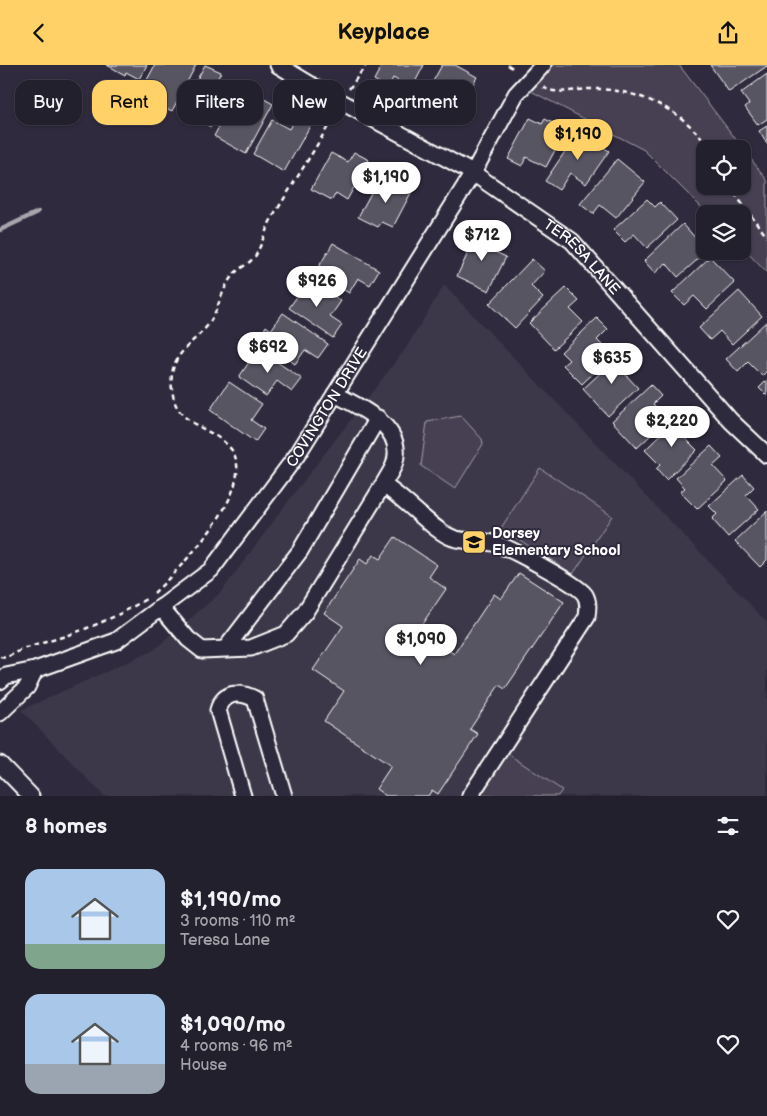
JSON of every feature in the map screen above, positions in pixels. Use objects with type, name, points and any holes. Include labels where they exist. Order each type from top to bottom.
[{"type":"street","name":"TERESA LANE","points":[[278,65],[473,173],[572,241],[732,421],[767,455]]},
{"type":"street","name":"COVINGTON DRIVE","points":[[0,681],[6,676],[35,670],[116,641],[211,570],[297,455],[473,173],[516,94],[543,65]]},
{"type":"street","points":[[162,607],[188,639],[202,650],[251,648],[286,634],[305,612],[383,485],[394,463],[394,439],[378,418],[335,394]]},
{"type":"street","points":[[226,648],[300,551],[378,418]]},
{"type":"street","points":[[383,485],[453,538],[498,544],[572,584],[584,594],[588,603],[587,617],[470,796]]},
{"type":"street","points":[[0,713],[27,687],[35,670]]},
{"type":"street","points":[[243,796],[218,710],[221,701],[229,696],[243,693],[255,699],[284,796]]},
{"type":"street","points":[[0,764],[31,796]]},
{"type":"path","points":[[350,87],[366,65]]},
{"type":"path","points":[[508,65],[514,69]]},
{"type":"path","points":[[541,86],[556,92],[604,88],[632,94],[658,104],[687,122],[702,140]]},
{"type":"path","points":[[0,657],[6,658],[21,649],[66,636],[112,619],[150,597],[180,568],[232,498],[237,482],[238,465],[232,450],[218,436],[183,416],[175,405],[171,386],[173,369],[180,354],[207,326],[217,311],[226,286],[234,274],[256,255],[270,222],[328,125]]},
{"type":"path","points":[[736,195],[767,237]]},
{"type":"shaded area","points":[[553,65],[679,65],[736,140],[696,140],[696,195],[751,195],[751,159],[767,180],[767,273],[751,256],[751,205],[699,205],[644,150],[529,90]]},
{"type":"shaded area","name":"Dorsey Elementary School","points":[[444,285],[767,622],[767,796],[104,796],[21,710],[154,650],[221,592],[406,348]]},
{"type":"shaded area","points":[[461,416],[482,439],[483,444],[455,489],[421,466],[427,422]]},
{"type":"shaded area","points":[[540,468],[612,516],[573,574],[501,528]]},
{"type":"shaded area","points":[[505,752],[562,790],[558,796],[475,796]]},
{"type":"building","points":[[107,65],[147,65],[139,79],[126,72],[125,75]]},
{"type":"building","points":[[155,65],[196,65],[188,80],[177,80],[177,101],[172,111],[167,109],[167,80],[147,80]]},
{"type":"building","points":[[205,65],[221,72],[217,80],[197,80]]},
{"type":"building","points":[[382,65],[424,65],[416,80],[397,80],[393,78],[392,80],[374,80]]},
{"type":"building","points":[[442,65],[455,65],[477,77],[475,80],[434,80]]},
{"type":"building","points":[[710,65],[767,65],[767,66],[729,92]]},
{"type":"building","points":[[767,74],[767,119],[758,125],[745,107],[749,104],[741,93]]},
{"type":"building","points":[[263,98],[273,104],[263,123]]},
{"type":"building","points":[[530,118],[542,124],[545,119],[566,130],[546,167],[526,157],[522,166],[508,159]]},
{"type":"building","points":[[272,120],[273,125],[281,125],[289,129],[291,125],[310,126],[284,172],[253,154]]},
{"type":"building","points":[[220,125],[262,125],[246,154],[214,136]]},
{"type":"building","points":[[767,126],[767,144],[759,131]]},
{"type":"building","points":[[579,131],[609,151],[586,184],[570,173],[559,190],[545,181]]},
{"type":"building","points":[[354,152],[369,160],[347,200],[336,193],[332,200],[311,189],[331,153],[348,162]]},
{"type":"building","points":[[617,159],[645,182],[616,218],[600,205],[593,214],[580,204]]},
{"type":"building","points":[[378,180],[396,189],[401,180],[414,187],[393,227],[382,222],[378,227],[358,217]]},
{"type":"building","points":[[647,199],[655,207],[660,202],[677,220],[647,248],[634,234],[625,242],[613,230]]},
{"type":"building","points":[[683,224],[696,239],[697,260],[678,277],[666,263],[655,273],[644,261]]},
{"type":"building","points":[[480,228],[497,237],[491,250],[506,257],[489,291],[457,276]]},
{"type":"building","points":[[333,243],[379,270],[370,285],[358,278],[349,293],[315,273]]},
{"type":"building","points":[[532,259],[545,271],[531,286],[543,298],[515,328],[489,304]]},
{"type":"building","points":[[707,260],[713,260],[735,283],[707,309],[694,296],[684,305],[672,293]]},
{"type":"building","points":[[309,279],[341,301],[330,317],[342,325],[333,338],[289,308]]},
{"type":"building","points":[[566,288],[579,301],[570,309],[583,322],[554,349],[529,323]]},
{"type":"building","points":[[739,291],[762,316],[732,344],[720,331],[710,340],[699,328]]},
{"type":"building","points":[[283,313],[328,344],[318,358],[305,350],[295,364],[264,343],[269,336],[263,332],[266,326],[271,330]]},
{"type":"building","points":[[597,318],[608,329],[597,340],[612,355],[582,384],[563,365],[569,360],[561,352]]},
{"type":"building","points":[[766,322],[767,371],[762,376],[748,362],[738,372],[726,359]]},
{"type":"building","points":[[258,349],[302,379],[292,392],[277,381],[266,396],[239,377]]},
{"type":"building","points":[[623,352],[635,365],[625,374],[638,388],[608,416],[583,389]]},
{"type":"building","points":[[767,380],[767,396],[759,388]]},
{"type":"building","points":[[229,382],[262,404],[251,420],[264,429],[255,442],[210,410]]},
{"type":"building","points":[[651,385],[661,396],[653,404],[667,420],[637,448],[612,421]]},
{"type":"building","points":[[680,416],[692,428],[684,437],[697,450],[666,480],[656,469],[660,465],[645,450]]},
{"type":"building","points":[[711,446],[722,458],[713,466],[727,481],[697,509],[680,492],[685,488],[676,478]]},
{"type":"building","points":[[743,475],[754,487],[746,495],[759,509],[728,537],[712,519],[717,514],[709,506]]},
{"type":"building","points":[[767,511],[767,560],[760,567],[735,541]]},
{"type":"building","name":"Dorsey Elementary School","points":[[395,537],[437,565],[429,577],[446,589],[418,630],[454,654],[494,594],[501,599],[519,573],[564,602],[505,689],[499,685],[470,729],[478,734],[438,794],[432,790],[428,796],[386,796],[376,789],[391,766],[324,721],[344,691],[313,670],[343,626],[324,613],[360,559],[367,564],[373,555],[380,559]]},
{"type":"waterway","points":[[0,230],[38,212]]},
{"type":"place","name":"Dorsey Elementary School","points":[[474,542]]}]
